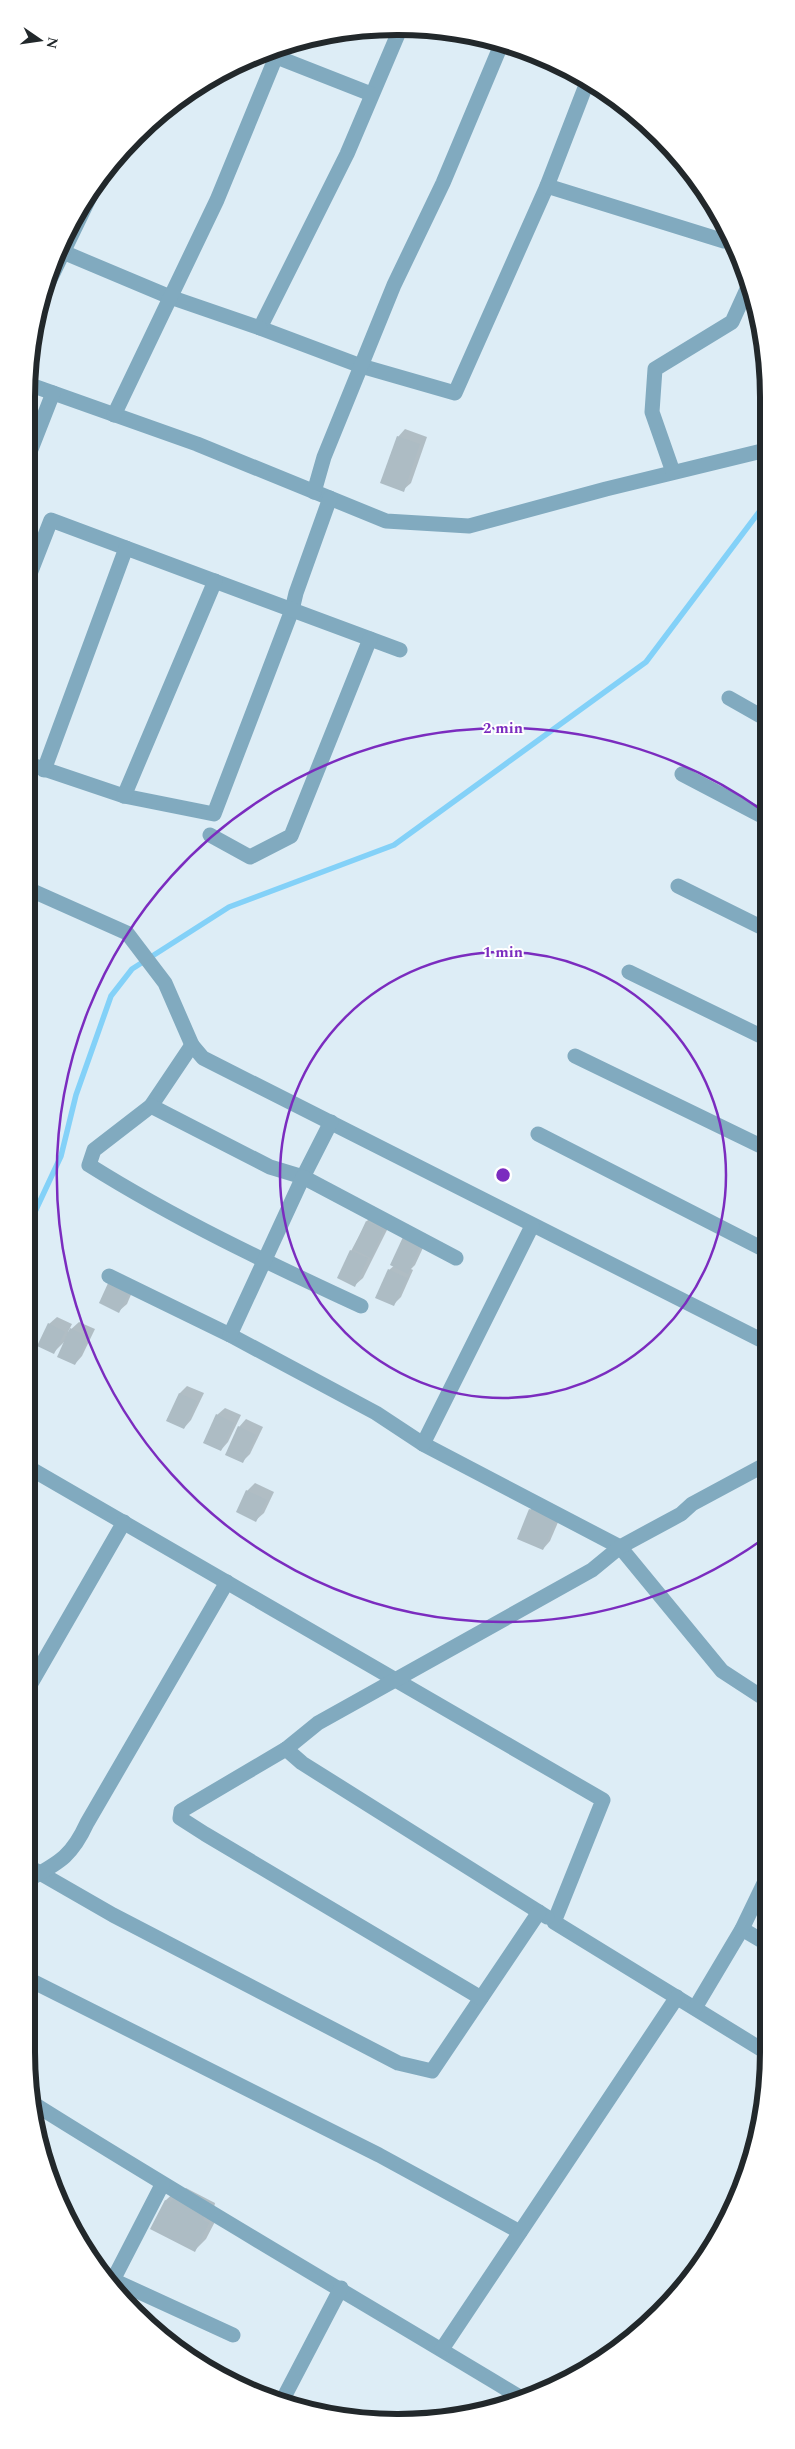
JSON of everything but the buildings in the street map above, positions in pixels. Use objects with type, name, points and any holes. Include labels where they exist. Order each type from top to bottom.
[{"type":"street","points":[[260,328],[347,154],[370,94],[397,35]]},
{"type":"street","points":[[314,492],[324,457],[394,285],[442,183],[499,49]]},
{"type":"street","points":[[279,55],[370,94]]},
{"type":"street","points":[[114,415],[217,200],[271,58]]},
{"type":"street","points":[[66,253],[170,297],[361,366],[455,393],[547,186],[585,88]]},
{"type":"street","points":[[547,186],[724,241]]},
{"type":"street","points":[[673,472],[652,412],[655,370],[732,322],[745,294]]},
{"type":"street","points":[[35,387],[197,444],[386,520],[469,526],[673,472],[760,451]]},
{"type":"street","points":[[35,439],[53,393]]},
{"type":"street","points":[[35,766],[124,796],[214,814],[292,610],[330,498]]},
{"type":"street","points":[[35,561],[51,520],[400,650]]},
{"type":"street","points":[[44,770],[126,548]]},
{"type":"street","points":[[124,796],[215,581]]},
{"type":"street","points":[[210,835],[250,857],[291,836],[370,639]]},
{"type":"street","points":[[729,698],[760,716]]},
{"type":"street","points":[[682,774],[760,815]]},
{"type":"street","points":[[678,886],[760,927]]},
{"type":"street","points":[[35,892],[127,933],[165,983],[192,1046],[203,1058],[493,1202],[532,1226],[760,1340]]},
{"type":"street","points":[[629,972],[760,1036]]},
{"type":"street","points":[[192,1046],[151,1106],[94,1150],[89,1165],[129,1190],[264,1261],[361,1306]]},
{"type":"street","points":[[575,1056],[760,1146]]},
{"type":"street","points":[[151,1106],[270,1167],[303,1177],[456,1258]]},
{"type":"street","points":[[230,1335],[303,1177],[331,1122]]},
{"type":"street","points":[[538,1134],[760,1246]]},
{"type":"street","points":[[423,1444],[532,1226]]},
{"type":"street","points":[[109,1276],[230,1335],[376,1413],[423,1444],[620,1547],[722,1670],[760,1696]]},
{"type":"street","points":[[481,1998],[180,1818],[181,1811],[286,1749],[318,1722],[592,1570],[620,1547],[682,1514],[692,1504],[760,1467]]},
{"type":"street","points":[[35,1471],[604,1800],[554,1922]]},
{"type":"street","points":[[35,1676],[124,1522]]},
{"type":"street","points":[[35,1876],[66,1857],[76,1846],[227,1582]]},
{"type":"street","points":[[286,1749],[302,1764],[760,2049]]},
{"type":"street","points":[[35,1869],[113,1915],[398,2063],[432,2071],[539,1912]]},
{"type":"street","points":[[695,2008],[742,1929],[760,1892]]},
{"type":"street","points":[[742,1929],[760,1940]]},
{"type":"street","points":[[35,1983],[379,2155],[520,2232]]},
{"type":"street","points":[[442,2350],[677,1997]]},
{"type":"street","points":[[39,2107],[162,2185],[341,2288],[515,2394]]},
{"type":"street","points":[[112,2274],[162,2185]]},
{"type":"street","points":[[117,2281],[233,2335]]},
{"type":"street","points":[[284,2396],[341,2288]]},
{"type":"waterway","points":[[35,1212],[61,1156],[76,1095],[111,996],[132,969],[229,907],[394,845],[646,662],[760,511]]}]
